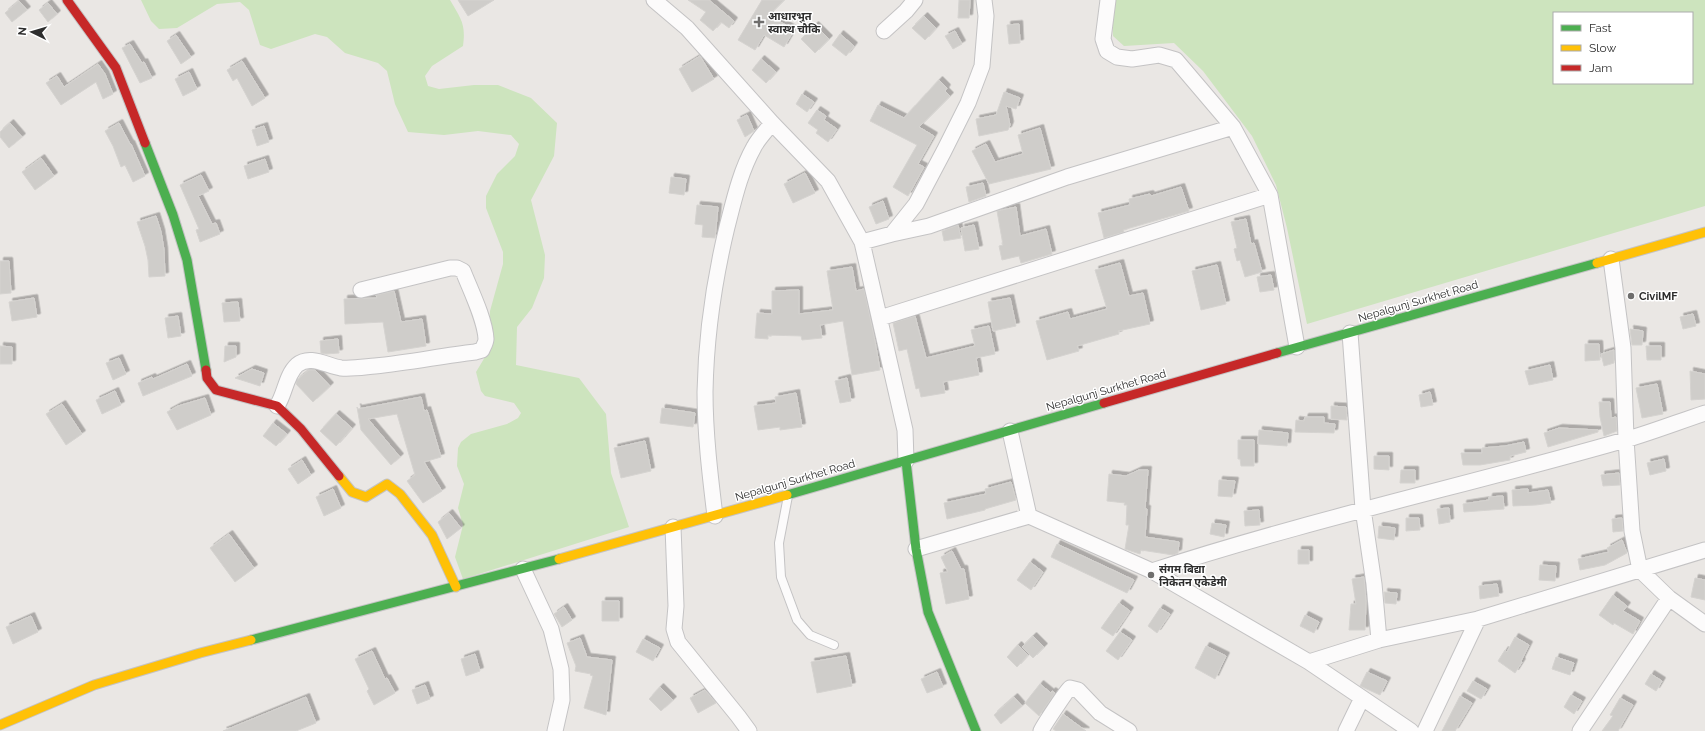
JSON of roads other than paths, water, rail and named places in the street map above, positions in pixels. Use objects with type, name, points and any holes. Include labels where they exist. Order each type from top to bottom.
[{"type":"main road","points":[[67,0],[116,68],[173,215],[187,260],[208,378],[216,390],[277,406],[301,429],[352,492],[366,497],[387,484],[400,494],[432,535],[456,587]]},
{"type":"main road","name":"Nepalgunj Surkhet Road","points":[[0,725],[94,685],[200,653],[456,587],[788,496],[1296,347],[1705,232]]},
{"type":"main road","points":[[906,461],[916,549],[928,612],[976,731]]},
{"type":"street","points":[[654,0],[687,28],[772,123],[828,181],[862,242],[905,430],[906,461]]},
{"type":"street","points":[[884,31],[906,11],[915,0]]},
{"type":"street","points":[[892,234],[916,204],[968,103],[982,66],[986,16],[984,0]]},
{"type":"street","points":[[1108,0],[1103,38],[1107,51],[1117,57],[1132,59],[1159,55],[1176,60],[1232,127],[1270,195],[1296,347]]},
{"type":"street","points":[[715,516],[708,458],[705,393],[713,292],[741,173],[754,146],[772,123]]},
{"type":"street","points":[[862,242],[929,226],[1067,177],[1232,127]]},
{"type":"street","points":[[880,318],[1270,195]]},
{"type":"street","points":[[1611,259],[1623,348],[1626,439],[1632,531],[1640,570],[1669,598],[1705,624]]},
{"type":"street","points":[[277,406],[283,398],[285,387],[296,366],[302,362],[312,360],[341,368],[394,364],[482,350],[486,339],[483,324],[463,271],[457,268],[450,268],[360,290]]},
{"type":"street","points":[[1350,333],[1363,509],[1374,584],[1379,640]]},
{"type":"street","points":[[1152,571],[1200,555],[1363,509],[1626,439],[1705,413]]},
{"type":"street","points":[[1010,431],[1029,516]]},
{"type":"street","points":[[916,549],[1029,516],[1152,571],[1309,662],[1411,731]]},
{"type":"street","points":[[673,527],[676,606],[674,628],[678,642],[738,716],[748,731]]},
{"type":"street","points":[[1309,662],[1379,640],[1478,619],[1705,550]]},
{"type":"street","points":[[519,570],[551,629],[561,669],[562,700],[555,731]]},
{"type":"street","points":[[1580,731],[1669,598]]},
{"type":"street","points":[[1424,731],[1478,619]]},
{"type":"street","points":[[1041,731],[1044,724],[1059,706],[1066,691],[1070,688],[1078,690],[1100,713],[1130,731]]},
{"type":"street","points":[[1346,731],[1362,698]]},
{"type":"lane","points":[[788,496],[779,543],[781,577],[797,620],[810,635],[834,645]]},
{"type":"place","name":"आधारभुत स्वास्थ चौकि","points":[[759,22]]},
{"type":"place","name":"CivilMF","points":[[1631,296]]},
{"type":"place","name":"संगम बिद्या निकेतन एकेडेमी","points":[[1151,575]]}]
